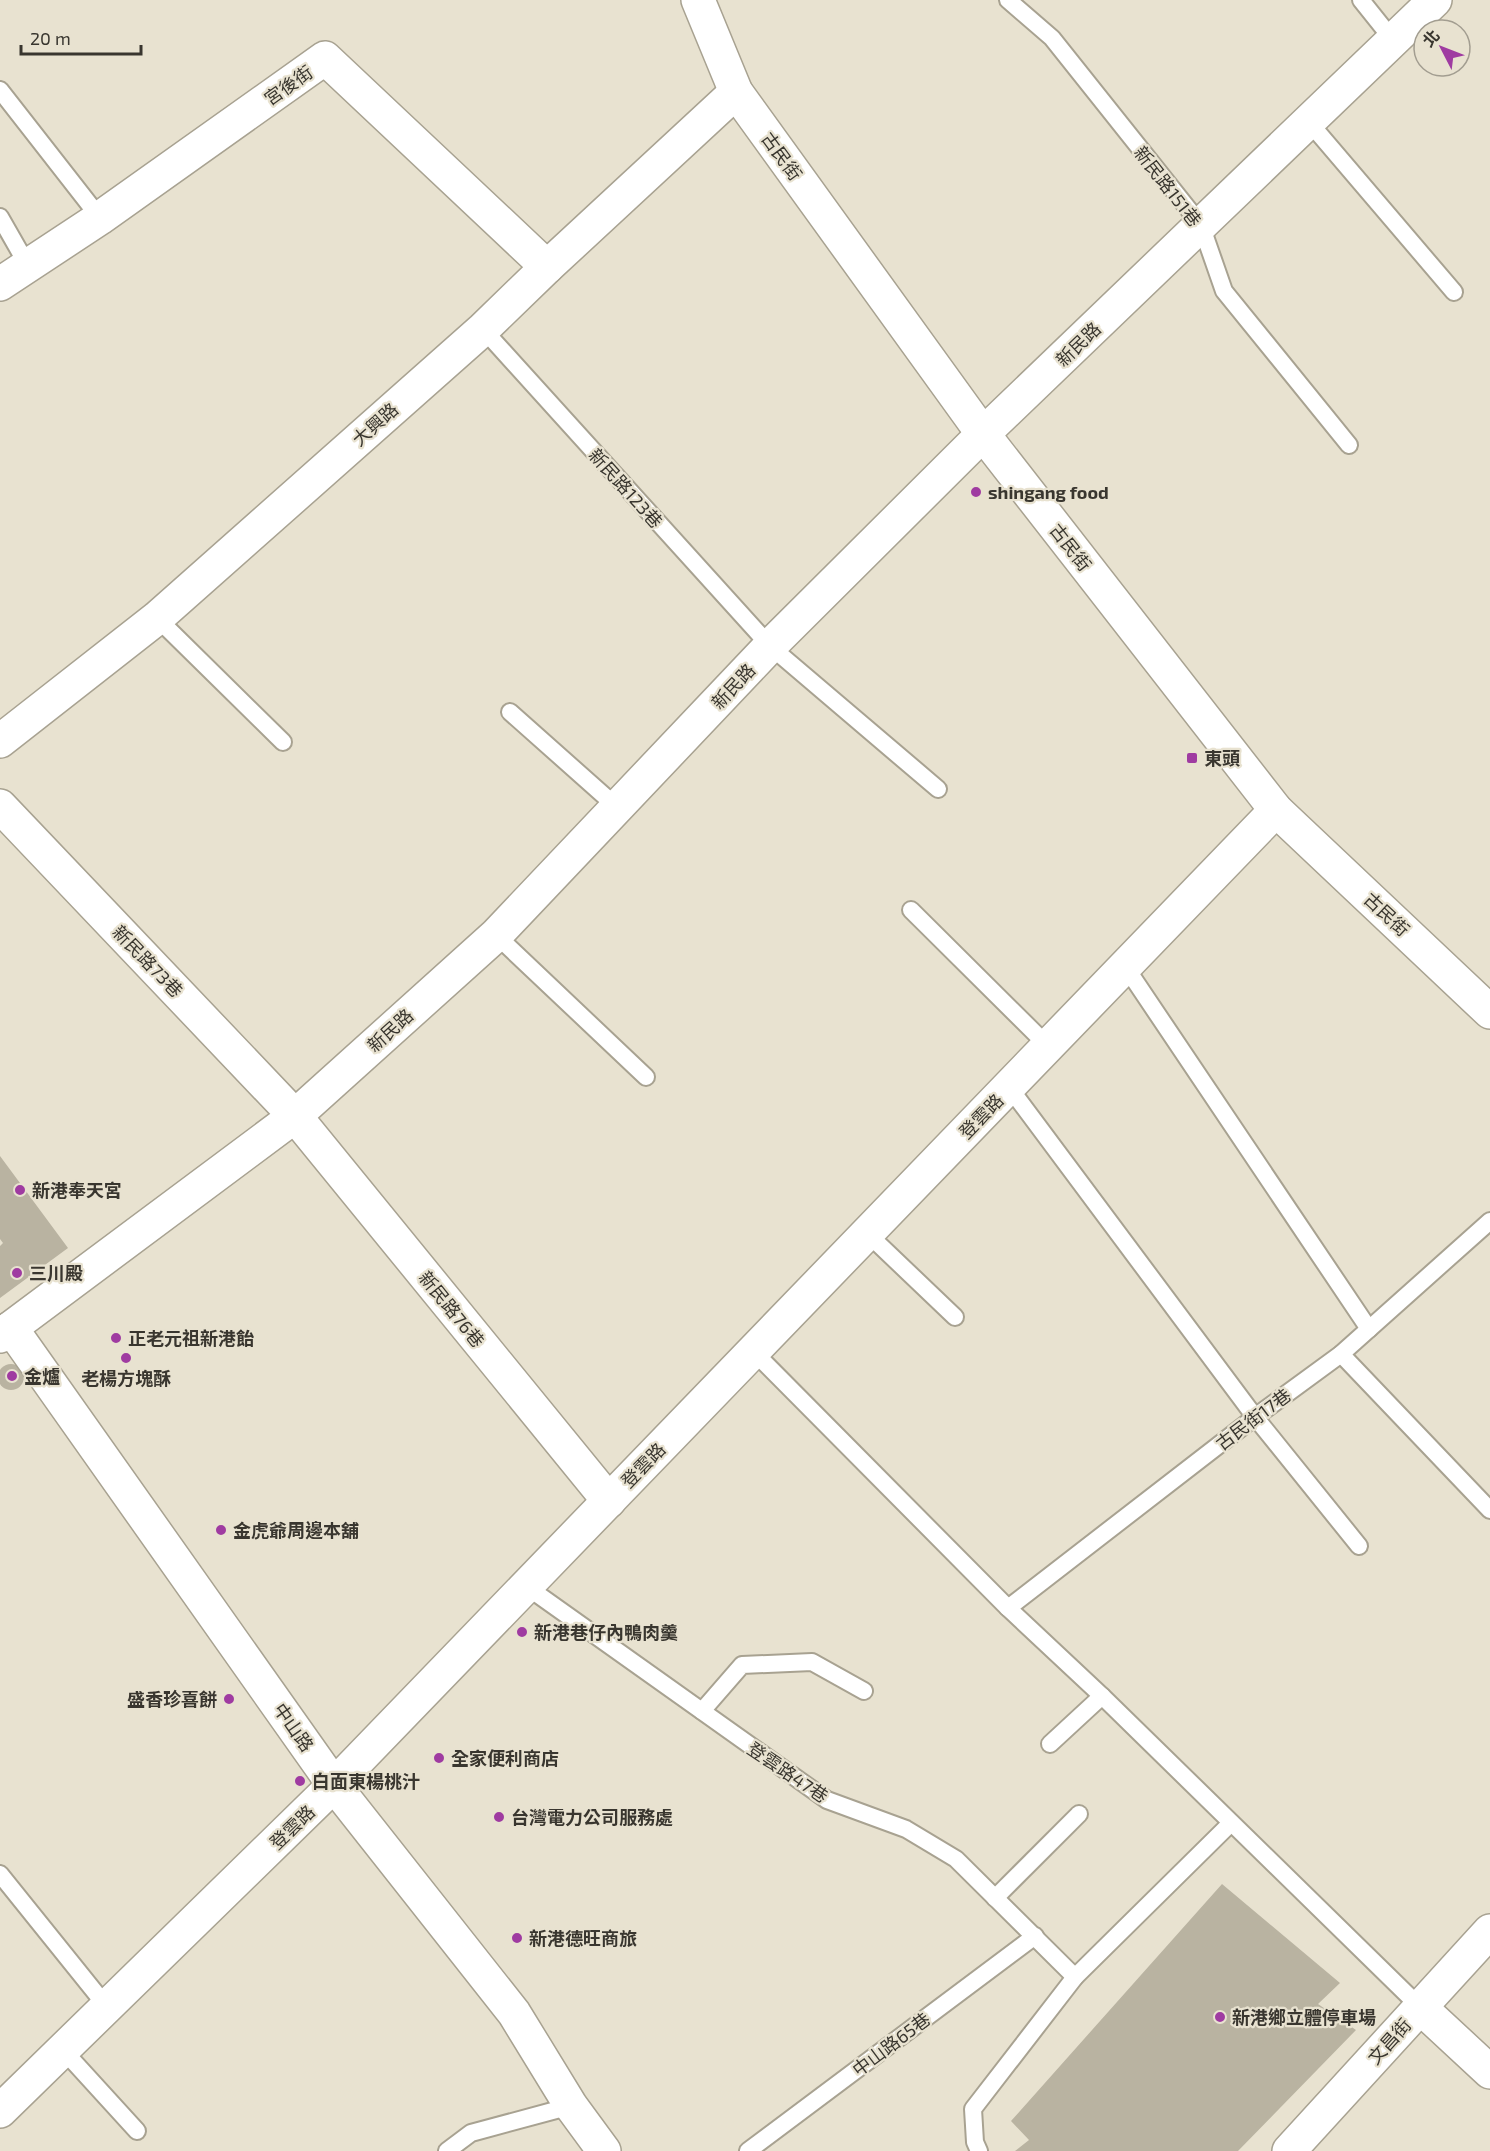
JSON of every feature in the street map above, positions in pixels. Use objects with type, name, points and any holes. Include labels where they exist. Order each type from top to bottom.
[{"type":"street","name":"古民街","points":[[698,0],[736,92],[984,434],[1276,810],[1490,1012]]},
{"type":"street","name":"新民路","points":[[5,1332],[295,1116],[496,935],[770,646],[984,434],[1435,0]]},
{"type":"street","name":"宮後街","points":[[0,284],[100,218],[325,58],[547,267]]},
{"type":"street","name":"大興路","points":[[0,741],[157,618],[483,329],[736,92]]},
{"type":"street","name":"新民路73巷","points":[[0,806],[295,1116]]},
{"type":"street","name":"登雲路","points":[[0,2111],[334,1785],[1276,810]]},
{"type":"street","name":"新民路76巷","points":[[295,1116],[609,1501]]},
{"type":"street","name":"中山路","points":[[5,1332],[146,1516],[334,1785],[514,2013],[571,2106],[604,2151]]},
{"type":"street","name":"文昌街","points":[[1289,2151],[1490,1931]]},
{"type":"street","points":[[1420,2007],[1490,2072]]},
{"type":"lane","name":"新民路151巷","points":[[1008,0],[1052,38],[1201,225],[1224,291],[1349,445]]},
{"type":"lane","points":[[1361,0],[1393,40]]},
{"type":"lane","points":[[0,90],[100,218]]},
{"type":"lane","points":[[1309,122],[1454,292]]},
{"type":"lane","points":[[0,217],[28,266]]},
{"type":"lane","name":"新民路123巷","points":[[483,329],[770,646],[938,789]]},
{"type":"lane","points":[[157,618],[283,742]]},
{"type":"lane","points":[[510,712],[618,807]]},
{"type":"lane","points":[[911,910],[1048,1046]]},
{"type":"lane","points":[[496,935],[646,1077]]},
{"type":"lane","points":[[1125,966],[1369,1329]]},
{"type":"lane","points":[[1009,1087],[1255,1417],[1359,1546]]},
{"type":"lane","name":"古民街17巷","points":[[1008,1608],[1255,1417],[1341,1354],[1490,1221]]},
{"type":"lane","points":[[867,1233],[955,1317]]},
{"type":"lane","points":[[753,1351],[1008,1608],[1102,1696],[1420,2007]]},
{"type":"lane","points":[[1341,1354],[1490,1510]]},
{"type":"lane","name":"登雲路47巷","points":[[525,1586],[827,1800],[906,1829],[956,1859],[1075,1977]]},
{"type":"lane","points":[[702,1711],[742,1665],[812,1662],[864,1691]]},
{"type":"lane","points":[[1050,1744],[1102,1696]]},
{"type":"lane","points":[[995,1898],[1079,1814]]},
{"type":"lane","points":[[979,2151],[975,2142],[973,2109],[1075,1977],[1231,1823]]},
{"type":"lane","points":[[0,1874],[107,2007]]},
{"type":"lane","name":"中山路65巷","points":[[748,2151],[1035,1936]]},
{"type":"lane","points":[[64,2051],[137,2131]]},
{"type":"lane","points":[[447,2151],[471,2133],[571,2106]]},
{"type":"building","name":"新港奉天宮","points":[[0,1156],[68,1248],[0,1298],[0,1246],[3,1243],[0,1239]]},
{"type":"building","name":"金爐","points":[[11,1364],[20,1368],[24,1377],[20,1386],[11,1390],[2,1386],[-2,1377],[2,1368]]},
{"type":"building","name":"新港鄉立體停車場","points":[[1222,1884],[1340,1983],[1318,2004],[1356,2030],[1238,2151],[1015,2151],[1029,2140],[1011,2121]]},
{"type":"place","name":"shingang food","points":[[976,492]]},
{"type":"place","name":"東頭","points":[[1192,758]]},
{"type":"place","name":"新港奉天宮","points":[[20,1190]]},
{"type":"place","name":"三川殿","points":[[17,1273]]},
{"type":"place","name":"正老元祖新港飴","points":[[116,1338]]},
{"type":"place","name":"老楊方塊酥","points":[[126,1358]]},
{"type":"place","name":"金爐","points":[[12,1376]]},
{"type":"place","name":"金虎爺周邊本舖","points":[[221,1530]]},
{"type":"place","name":"新港巷仔內鴨肉羹","points":[[522,1632]]},
{"type":"place","name":"盛香珍喜餅","points":[[229,1699]]},
{"type":"place","name":"全家便利商店","points":[[439,1758]]},
{"type":"place","name":"白面東楊桃汁","points":[[300,1781]]},
{"type":"place","name":"台灣電力公司服務處","points":[[499,1817]]},
{"type":"place","name":"新港德旺商旅","points":[[517,1938]]},
{"type":"place","name":"新港鄉立體停車場","points":[[1220,2017]]}]
